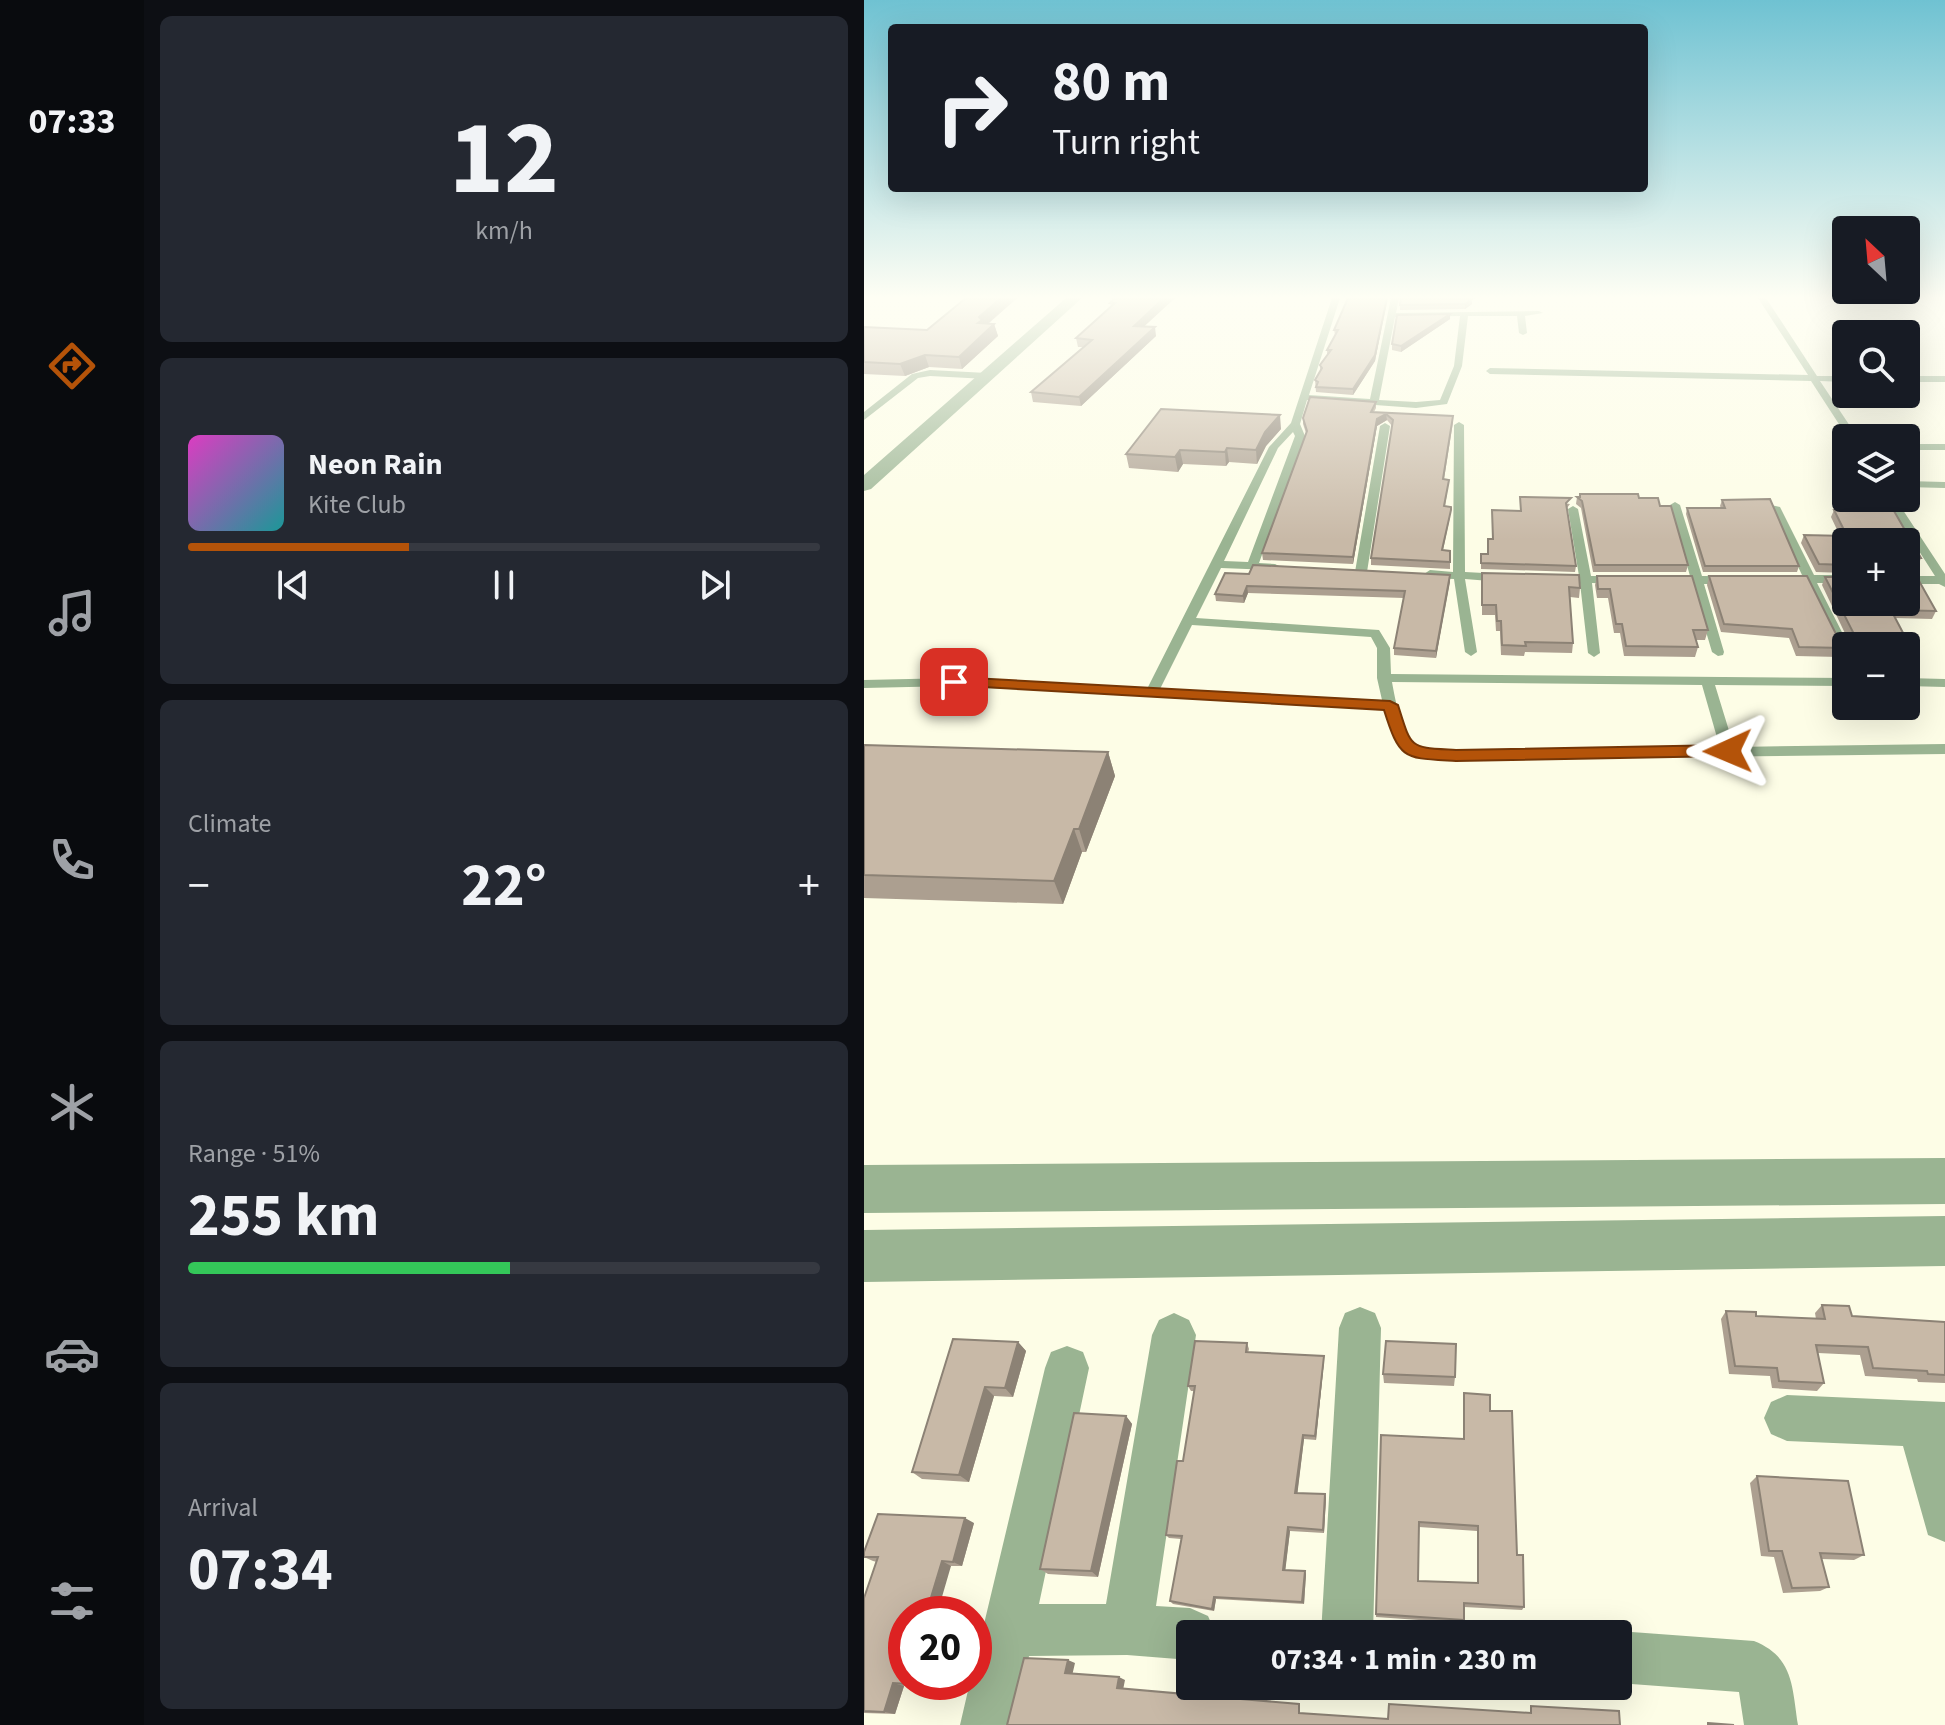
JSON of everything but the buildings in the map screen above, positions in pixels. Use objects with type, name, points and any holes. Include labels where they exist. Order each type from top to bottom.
[{"type":"street","points":[[864,485],[984,378]]},
{"type":"street","points":[[864,1189],[1945,1181]]},
{"type":"street","points":[[864,1256],[1945,1241]]},
{"type":"street","points":[[1348,1620],[1360,1328]]},
{"type":"street","points":[[1127,1629],[1174,1335]]},
{"type":"street","points":[[987,1725],[1067,1368]]},
{"type":"street","points":[[1787,1418],[1933,1424],[1945,1518]]},
{"type":"street","points":[[1010,1630],[1127,1629],[1176,1633]]},
{"type":"street","points":[[1632,1658],[1754,1667],[1764,1679],[1771,1725]]},
{"type":"lane","points":[[864,417],[912,378]]},
{"type":"lane","points":[[1151,693],[1274,447],[1295,424],[1310,378]]},
{"type":"lane","points":[[1374,401],[1379,378]]},
{"type":"lane","points":[[1304,397],[1416,405],[1444,402],[1453,378]]},
{"type":"lane","points":[[1792,378],[1832,379]]},
{"type":"lane","points":[[1812,379],[1843,424]]},
{"type":"lane","points":[[1920,379],[1945,379]]},
{"type":"lane","points":[[1252,566],[1300,436],[1295,424]]},
{"type":"lane","points":[[1459,425],[1459,576],[1471,652]]},
{"type":"lane","points":[[1361,572],[1385,426]]},
{"type":"lane","points":[[1920,447],[1945,447]]},
{"type":"lane","points":[[1920,484],[1945,485]]},
{"type":"lane","points":[[1675,505],[1718,652]]},
{"type":"lane","points":[[1775,507],[1835,632]]},
{"type":"lane","points":[[1573,509],[1586,580],[1594,653]]},
{"type":"lane","points":[[1899,512],[1944,582]]},
{"type":"lane","points":[[1929,558],[1945,558]]},
{"type":"lane","points":[[1217,564],[1283,568]]},
{"type":"lane","points":[[1345,571],[1375,572]]},
{"type":"lane","points":[[1417,574],[1514,578]]},
{"type":"lane","points":[[1543,579],[1633,580]]},
{"type":"lane","points":[[1780,579],[1832,579]]},
{"type":"lane","points":[[1664,580],[1738,580]]},
{"type":"lane","points":[[1920,581],[1944,582]]},
{"type":"lane","points":[[1189,621],[1375,633],[1383,640],[1385,648],[1384,678],[1401,741],[1408,749],[1418,753],[1456,756],[1945,749]]},
{"type":"lane","points":[[1384,678],[1832,682]]},
{"type":"lane","points":[[1707,680],[1728,751]]},
{"type":"lane","points":[[864,684],[954,682],[1390,705]]},
{"type":"lane","points":[[1920,682],[1945,683]]},
{"type":"route","points":[[954,682],[1390,705],[1401,741],[1408,749],[1418,753],[1456,756],[1728,751]]}]
